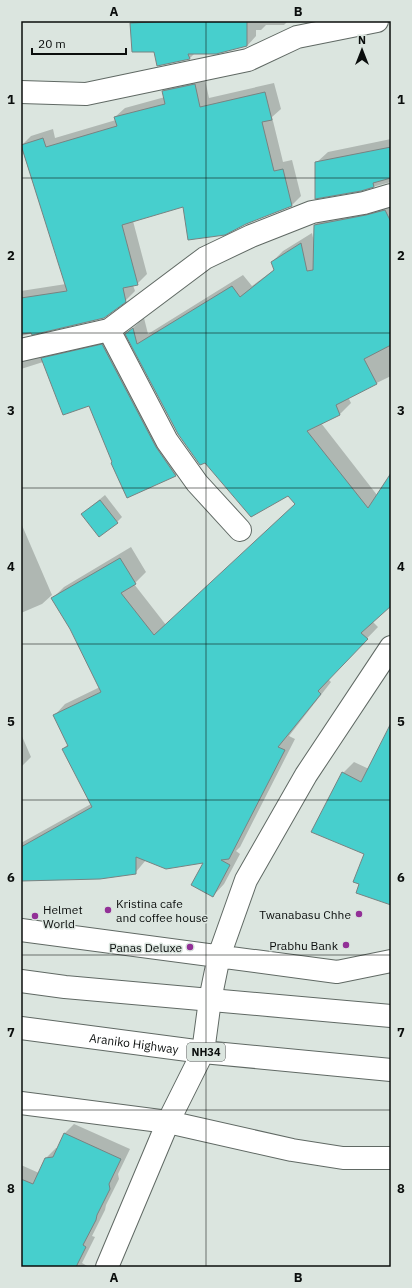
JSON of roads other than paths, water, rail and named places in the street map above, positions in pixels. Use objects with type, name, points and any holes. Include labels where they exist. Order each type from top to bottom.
[{"type":"main road","points":[[21,92],[86,94],[248,60],[297,37],[378,21],[391,23]]},
{"type":"main road","points":[[21,350],[109,330],[205,258],[251,236],[312,212],[364,203],[391,195]]},
{"type":"main road","points":[[109,330],[167,441],[197,483],[240,530]]},
{"type":"main road","points":[[107,1267],[168,1122],[203,1052],[210,1000],[219,956],[246,880],[306,774],[391,647]]},
{"type":"main road","points":[[21,930],[337,972],[391,973]]},
{"type":"main road","points":[[337,972],[391,961]]},
{"type":"main road","points":[[21,981],[65,987],[391,1016]]},
{"type":"main road","name":"Araniko Highway","points":[[21,1028],[203,1052],[391,1070]]},
{"type":"main road","points":[[21,1102],[168,1122],[292,1150],[343,1158],[391,1158]]},
{"type":"place","name":"Kristina cafe and coffee house","points":[[108,910]]},
{"type":"place","name":"Twanabasu Chhe","points":[[359,914]]},
{"type":"place","name":"Helmet World","points":[[35,916]]},
{"type":"place","name":"Prabhu Bank","points":[[346,945]]},
{"type":"place","name":"Panas Deluxe","points":[[190,947]]}]
